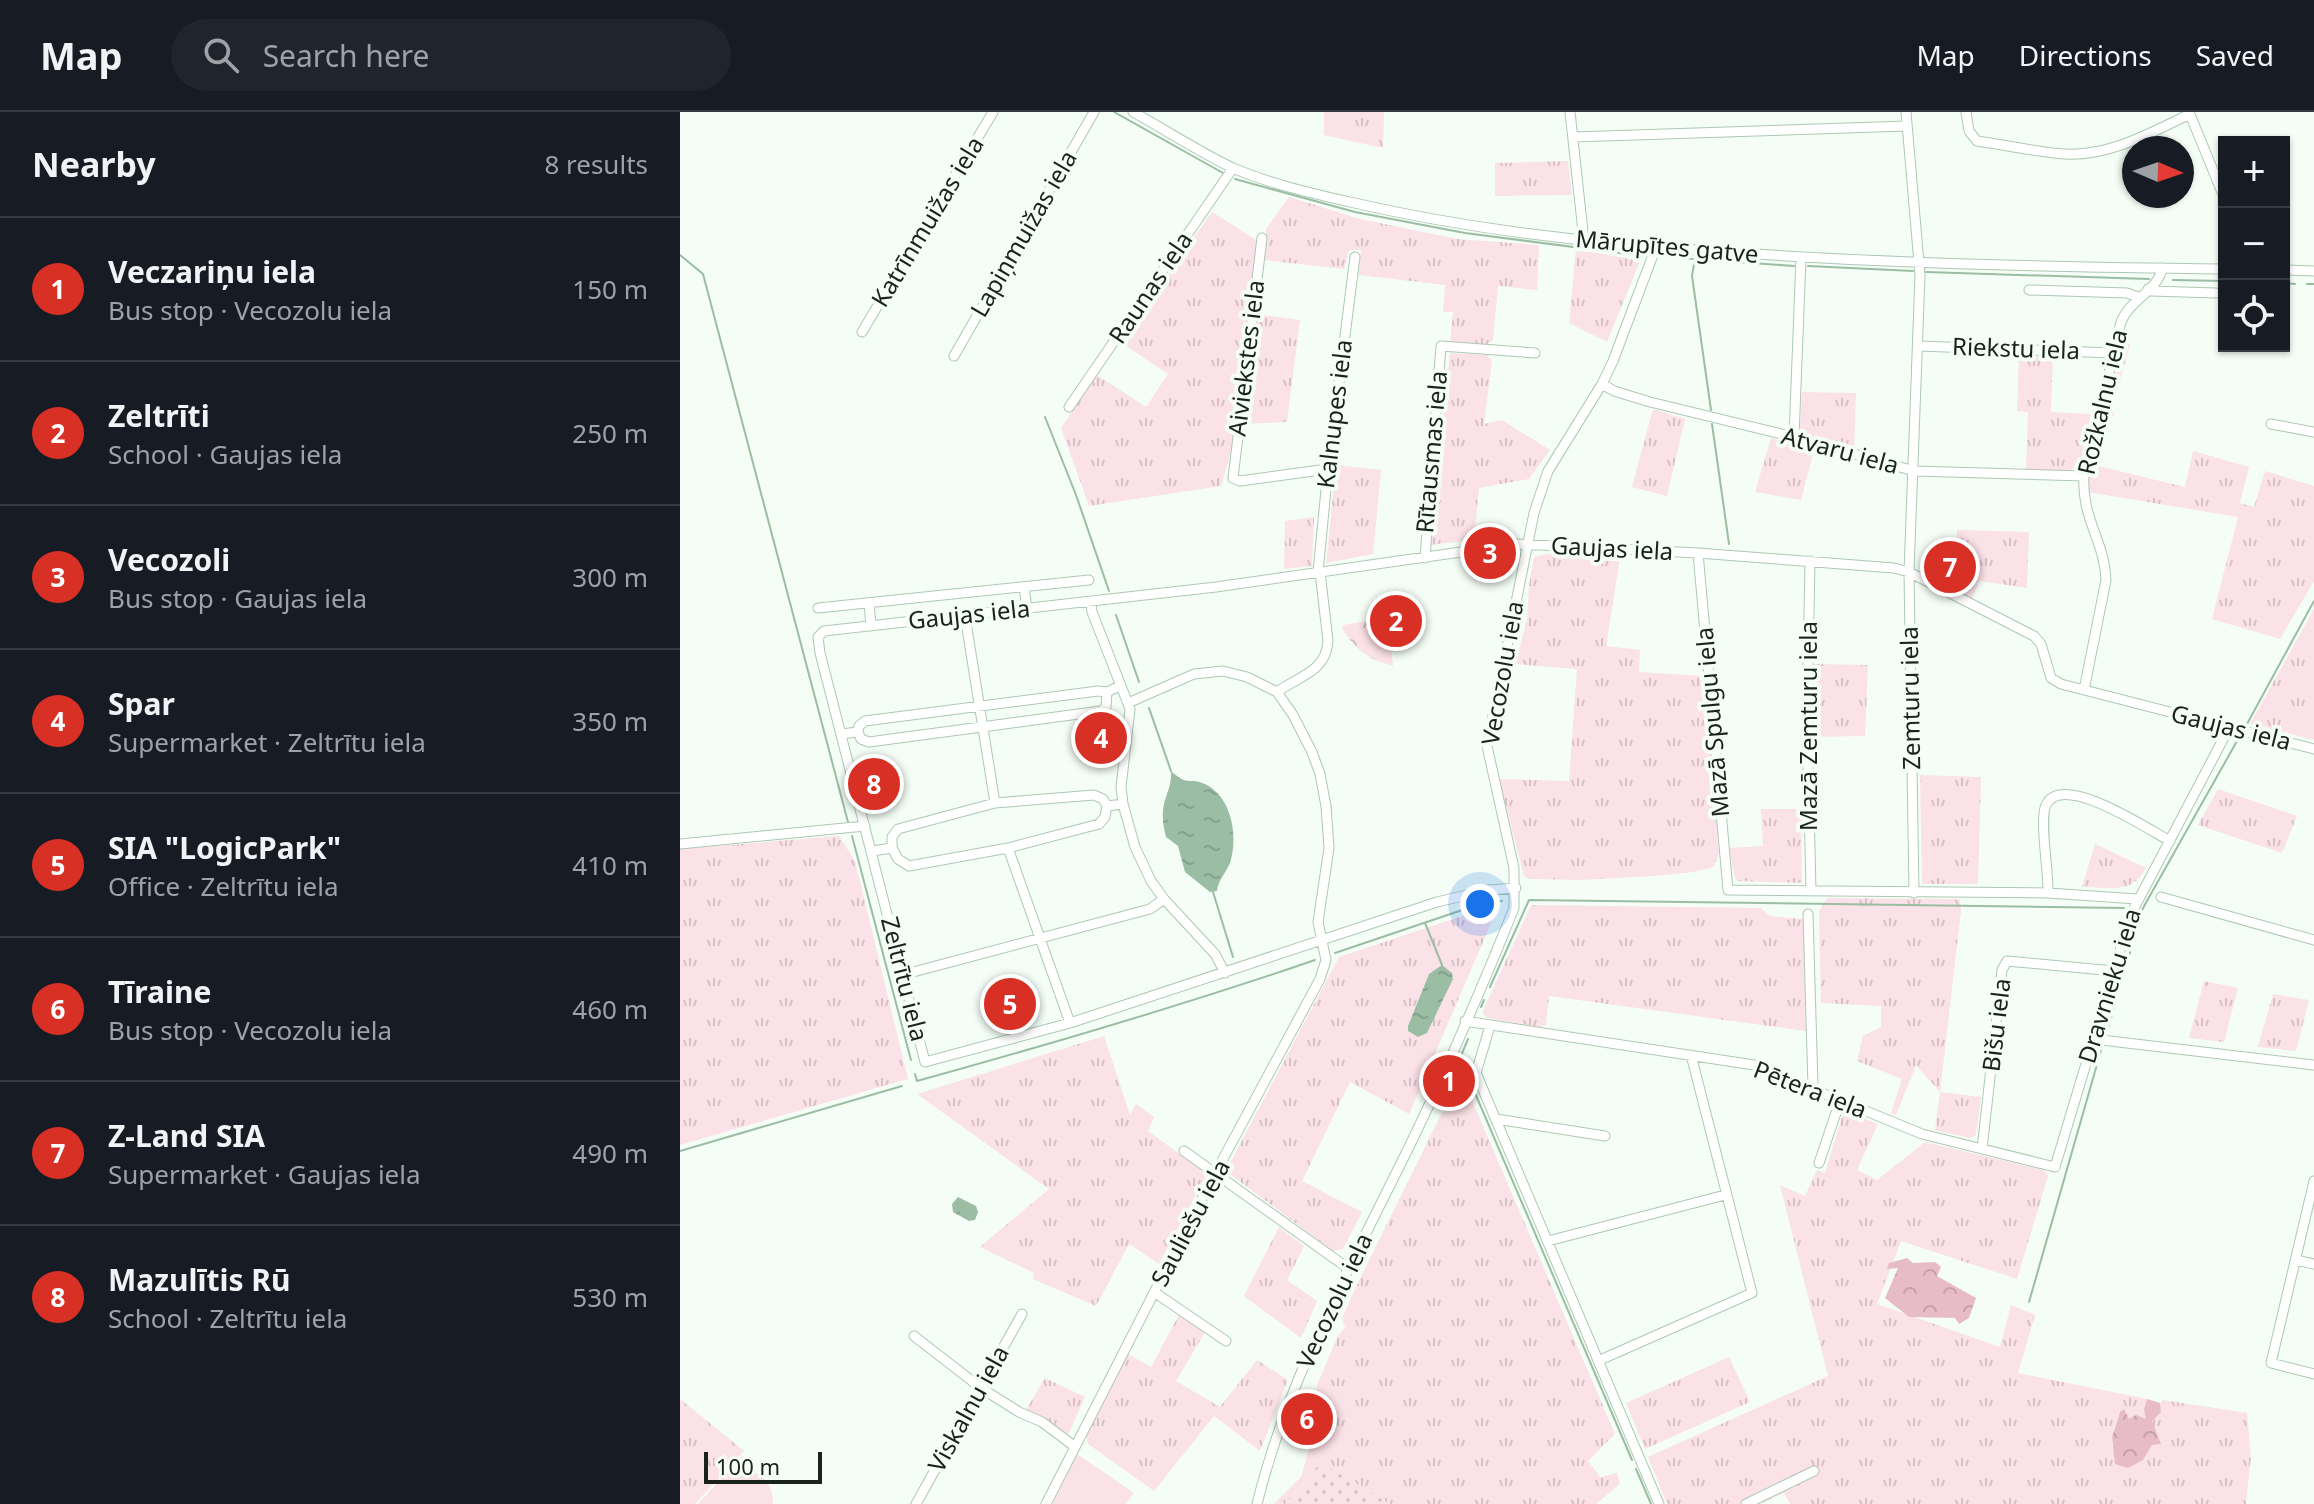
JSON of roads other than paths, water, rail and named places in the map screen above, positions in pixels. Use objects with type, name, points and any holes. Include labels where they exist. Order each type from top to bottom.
[{"type":"street","name":"Katrīnmuižas iela","points":[[862,332],[993,112]]},
{"type":"street","name":"Lapiņmuižas iela","points":[[954,356],[1094,112]]},
{"type":"street","name":"Mārupītes gatve","points":[[1133,112],[1233,168],[1286,186],[1384,210],[1479,228],[1584,241],[1801,258],[2161,273],[2218,269]]},
{"type":"street","points":[[1570,112],[1584,241]]},
{"type":"street","name":"Zemturu iela","points":[[1906,112],[1919,263],[1909,572],[1914,893]]},
{"type":"street","points":[[1966,112],[1969,131],[1977,141],[2068,154],[2142,138],[2190,113],[2218,182]]},
{"type":"street","points":[[1573,137],[1907,126]]},
{"type":"street","name":"Raunas iela","points":[[1069,407],[1233,168]]},
{"type":"street","name":"Aiviekstes iela","points":[[1262,238],[1233,478],[1240,481],[1328,469]]},
{"type":"street","name":"Vecozolu iela","points":[[1257,1504],[1266,1470],[1318,1331],[1410,1145],[1514,908],[1516,888],[1512,855],[1487,746],[1527,544],[1539,492],[1548,471],[1602,384],[1656,247]]},
{"type":"street","name":"Kalnupes iela","points":[[1277,692],[1315,670],[1327,652],[1319,572],[1328,469],[1355,257]]},
{"type":"street","points":[[1794,437],[1801,258]]},
{"type":"street","points":[[2290,270],[2314,271]]},
{"type":"street","points":[[2161,273],[2171,292]]},
{"type":"street","name":"Rožkalnu iela","points":[[2084,690],[2106,567],[2083,499],[2084,476],[2124,314],[2161,273]]},
{"type":"street","points":[[2148,289],[2216,293]]},
{"type":"street","points":[[2029,290],[2127,293],[2138,297]]},
{"type":"street","name":"Rītausmas iela","points":[[1425,558],[1441,346],[1535,353]]},
{"type":"street","name":"Riekstu iela","points":[[1918,346],[2113,353]]},
{"type":"street","name":"Atvaru iela","points":[[1602,384],[1650,402],[1794,437],[1914,471],[2084,476]]},
{"type":"street","points":[[2271,424],[2314,432]]},
{"type":"street","name":"Gaujas iela","points":[[817,641],[824,631],[1091,602],[1527,544],[1810,561],[1909,572],[2034,636],[2041,644],[2051,678],[2084,690],[2314,749]]},
{"type":"street","name":"Mazā Spulgu iela","points":[[1698,553],[1728,890],[1811,891]]},
{"type":"street","name":"Mazā Zemturu iela","points":[[1810,561],[1807,718],[1811,891]]},
{"type":"street","points":[[818,608],[1089,580]]},
{"type":"street","points":[[1024,587],[1027,609]]},
{"type":"street","points":[[1091,602],[1092,612],[1128,703],[1130,726],[1121,787],[1135,847],[1151,881],[1215,954],[1225,973]]},
{"type":"street","points":[[869,603],[871,626]]},
{"type":"street","points":[[965,616],[995,803]]},
{"type":"street","name":"Zeltrītu iela","points":[[817,641],[925,1062],[1070,1023],[1465,894],[1516,888]]},
{"type":"street","points":[[1128,703],[1180,679],[1208,671],[1234,673],[1277,692],[1312,752],[1324,790],[1329,848],[1318,922],[1321,940]]},
{"type":"street","points":[[1107,692],[1106,707],[1101,711],[869,742],[861,739],[858,732],[865,721],[1107,692],[1120,686]]},
{"type":"street","name":"Dravnieku iela","points":[[2055,1167],[2137,899],[2229,728]]},
{"type":"street","points":[[841,734],[858,732]]},
{"type":"street","points":[[1094,795],[1103,799],[1107,806],[1105,817],[1099,824],[1008,848],[909,866],[898,859],[892,848],[892,837],[898,829],[995,803],[1094,795]]},
{"type":"street","points":[[2048,893],[2044,820],[2045,807],[2054,797],[2061,795],[2094,800],[2170,841]]},
{"type":"street","points":[[1107,806],[1123,804]]},
{"type":"street","points":[[680,844],[865,826]]},
{"type":"street","points":[[872,851],[892,848]]},
{"type":"street","points":[[1008,848],[1070,1023]]},
{"type":"street","points":[[1811,891],[2048,893],[2137,899]]},
{"type":"street","points":[[2161,897],[2314,940]]},
{"type":"street","points":[[902,975],[1150,909],[1164,899]]},
{"type":"street","points":[[1808,914],[1813,1087]]},
{"type":"street","name":"Sauliešu iela","points":[[1046,1504],[1320,979],[1326,960],[1321,940]]},
{"type":"street","name":"Bišu iela","points":[[1982,1149],[2002,970],[2007,961],[2114,971]]},
{"type":"street","name":"Pētera iela","points":[[1465,1021],[1754,1065],[1922,1134],[2055,1167]]},
{"type":"street","points":[[1490,1026],[1476,1073],[1659,1504]]},
{"type":"street","points":[[2093,1039],[2314,1065]]},
{"type":"street","points":[[1600,1360],[1752,1293],[1691,1055]]},
{"type":"street","points":[[1819,1163],[1840,1101]]},
{"type":"street","points":[[1496,1119],[1605,1136]]},
{"type":"street","points":[[1184,1151],[1349,1269]]},
{"type":"street","points":[[2314,1181],[2271,1363],[2314,1374]]},
{"type":"street","points":[[1548,1241],[1725,1195]]},
{"type":"street","points":[[2296,1260],[2314,1264]]},
{"type":"street","points":[[1154,1292],[1226,1341]]},
{"type":"street","name":"Viskalnu iela","points":[[916,1504],[1022,1314]]},
{"type":"street","points":[[914,1336],[981,1388],[1019,1412],[1042,1422],[1074,1446]]},
{"type":"street","points":[[1746,1504],[1814,1471]]},
{"type":"water","points":[[1171,771],[1185,780],[1205,784],[1214,790],[1227,808],[1233,830],[1232,853],[1217,891],[1210,892],[1185,872],[1178,846],[1166,837],[1163,810]]},
{"type":"water","points":[[1442,965],[1452,973],[1453,979],[1427,1033],[1418,1037],[1408,1031],[1408,1026],[1429,974]]},
{"type":"water","points":[[958,1197],[976,1206],[978,1212],[975,1220],[969,1221],[953,1212],[952,1204]]},
{"type":"waterway","points":[[1114,112],[1223,173]]},
{"type":"waterway","points":[[1235,179],[1355,212],[1465,233],[1643,256]]},
{"type":"waterway","points":[[680,255],[703,274],[848,822]]},
{"type":"waterway","points":[[1666,257],[1794,266]]},
{"type":"waterway","points":[[1695,259],[1692,276],[1711,410]]},
{"type":"waterway","points":[[1808,266],[1913,271]]},
{"type":"waterway","points":[[1926,272],[2149,279]]},
{"type":"waterway","points":[[2173,280],[2218,281]]},
{"type":"waterway","points":[[2290,284],[2295,284]]},
{"type":"waterway","points":[[2307,284],[2314,284]]},
{"type":"waterway","points":[[1045,417],[1109,591]]},
{"type":"waterway","points":[[1712,424],[1729,544]]},
{"type":"waterway","points":[[2247,724],[2314,601]]},
{"type":"waterway","points":[[1116,615],[1139,682]]},
{"type":"waterway","points":[[1149,708],[1171,771]]},
{"type":"waterway","points":[[2106,1035],[2143,908],[2237,741]]},
{"type":"waterway","points":[[852,836],[911,1060]]},
{"type":"waterway","points":[[1213,892],[1233,957]]},
{"type":"waterway","points":[[1490,987],[1529,900],[2124,908]]},
{"type":"waterway","points":[[1335,953],[1483,903],[1502,901]]},
{"type":"waterway","points":[[1425,923],[1442,965]]},
{"type":"waterway","points":[[915,1074],[917,1081],[1017,1053],[1315,960]]},
{"type":"waterway","points":[[1481,1007],[1484,1000]]},
{"type":"waterway","points":[[1468,1039],[1460,1058],[1632,1460]]},
{"type":"waterway","points":[[2029,1302],[2102,1047]]},
{"type":"waterway","points":[[680,1151],[902,1086]]},
{"type":"waterway","points":[[1636,1469],[1651,1504]]},
{"type":"place","name":"Vecozoli","points":[[1490,553]]},
{"type":"place","name":"Z-Land SIA","points":[[1950,567]]},
{"type":"place","name":"Zeltrīti","points":[[1396,621]]},
{"type":"place","name":"Spar","points":[[1101,738]]},
{"type":"place","name":"Mazulītis Rū","points":[[874,784]]},
{"type":"place","name":"SIA \"LogicPark\"","points":[[1010,1004]]},
{"type":"place","name":"Veczariņu iela","points":[[1449,1081]]},
{"type":"place","name":"Tīraine","points":[[1307,1419]]}]
